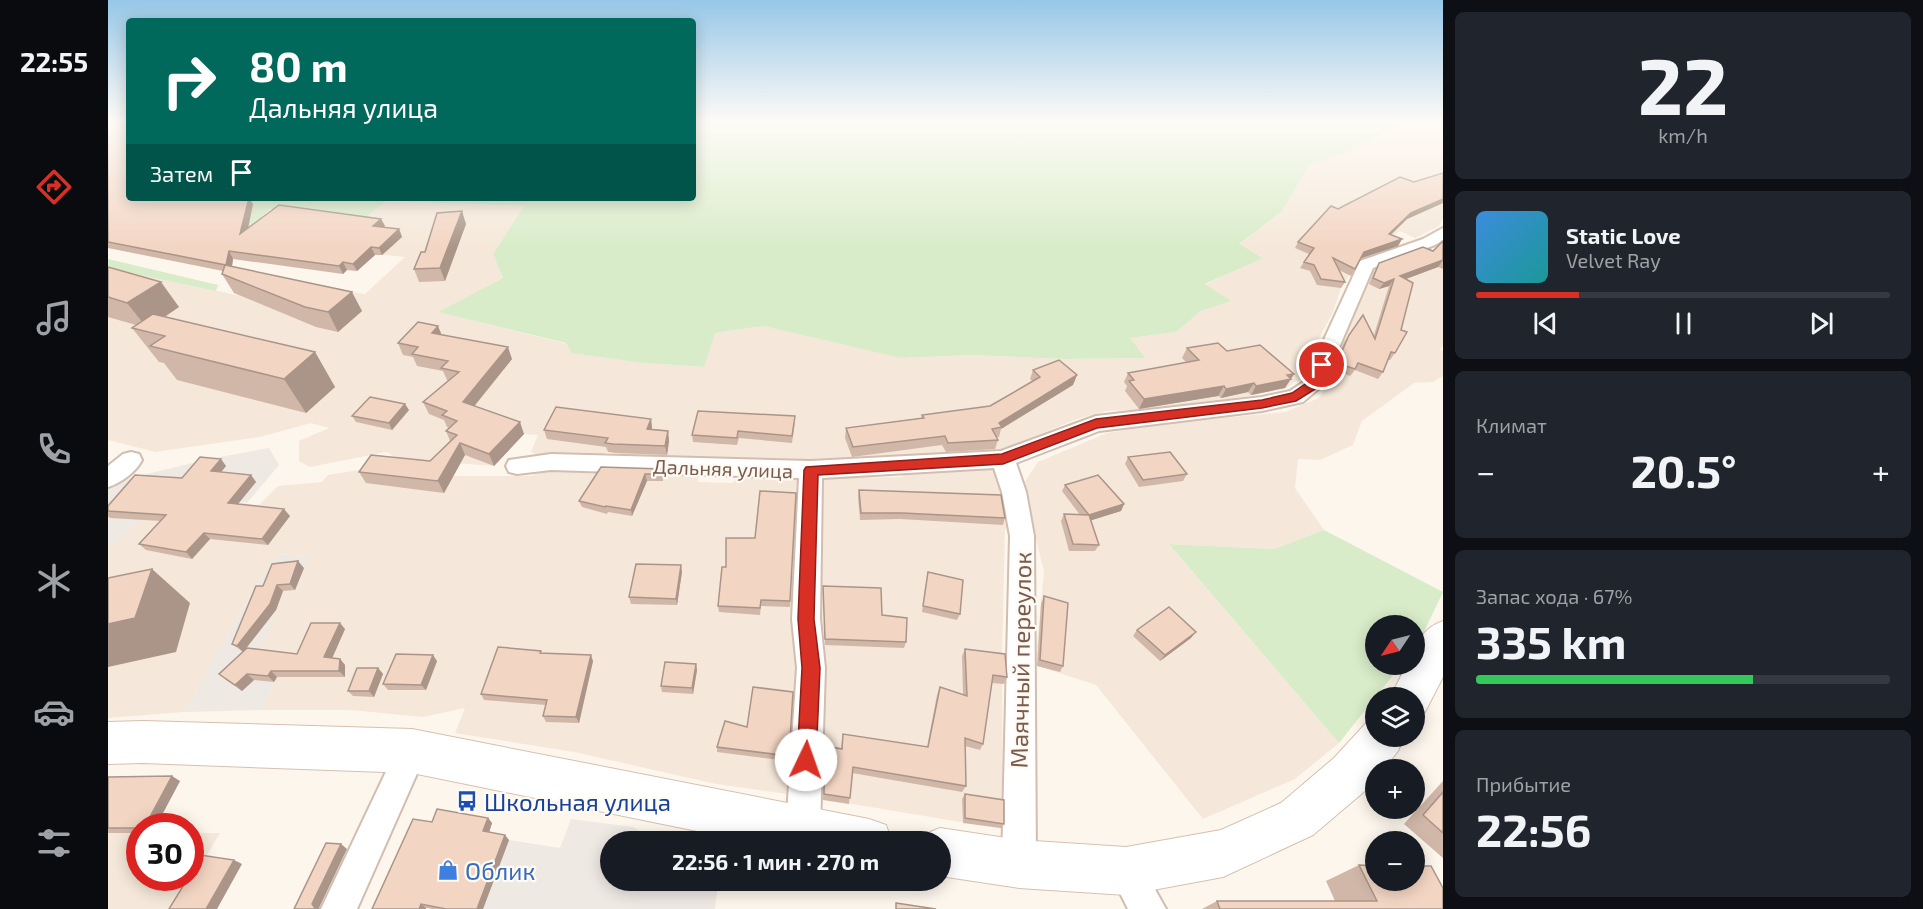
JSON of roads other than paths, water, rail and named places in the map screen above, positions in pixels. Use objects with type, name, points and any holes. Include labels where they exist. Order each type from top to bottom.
[{"type":"street","name":"Дальняя улица","points":[[517,466],[551,462],[811,470],[1003,459],[1096,424],[1262,404],[1296,397],[1313,385],[1366,265],[1429,242],[1443,233]]},
{"type":"street","name":"Маячный переулок","points":[[1003,459],[1014,492],[1022,536],[1019,864]]},
{"type":"street","points":[[108,478],[131,460]]},
{"type":"street","points":[[803,828],[811,668],[806,619],[811,470]]},
{"type":"street","points":[[1416,687],[1443,638]]},
{"type":"street","points":[[108,743],[142,742],[412,751],[817,831]]},
{"type":"street","points":[[951,854],[1019,864],[1137,890],[1297,819],[1350,774],[1373,747]]},
{"type":"street","points":[[339,909],[412,751]]},
{"type":"place","name":"Школьная улица","points":[[467,801]]},
{"type":"place","name":"Облик","points":[[448,870]]}]
